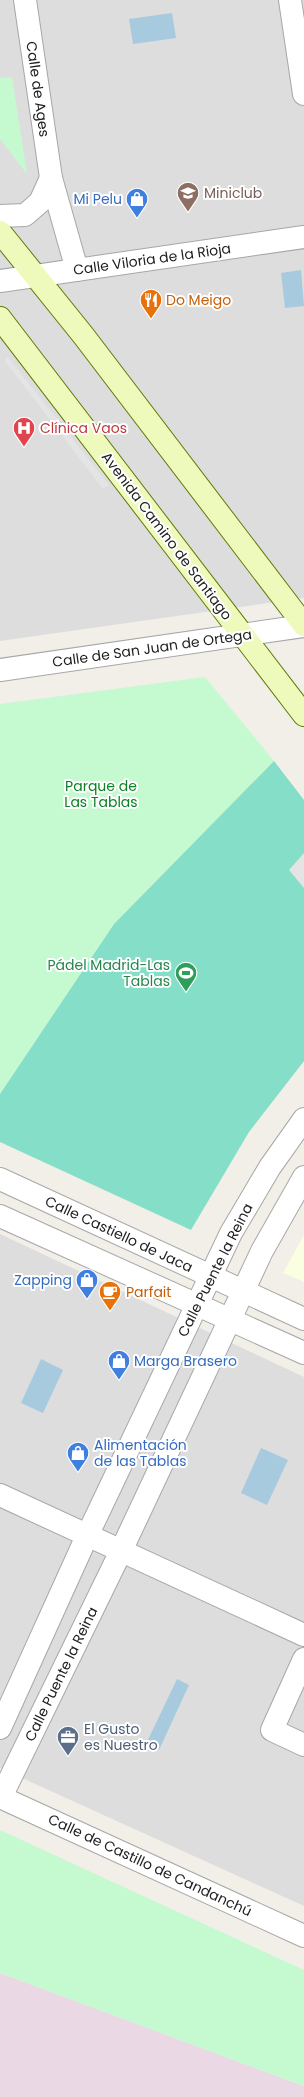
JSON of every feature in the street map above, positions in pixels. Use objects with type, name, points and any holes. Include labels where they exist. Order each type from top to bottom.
[{"type":"street","name":"Calle de Ages","points":[[25,0],[51,178],[76,270]]},
{"type":"street","points":[[290,0],[304,94]]},
{"type":"street","points":[[0,216],[25,215],[40,202],[51,178]]},
{"type":"street","points":[[0,232],[83,335],[304,625]]},
{"type":"street","name":"Calle Viloria de la Rioja","points":[[0,281],[304,237]]},
{"type":"street","name":"Avenida Camino de Santiago","points":[[0,318],[304,715]]},
{"type":"street","name":"Calle de San Juan de Ortega","points":[[0,670],[304,625]]},
{"type":"street","name":"Calle Puente la Reina","points":[[0,1728],[87,1536],[231,1233],[270,1167],[304,1118]]},
{"type":"street","name":"Calle Puente la Reina","points":[[1,1797],[121,1551],[228,1320],[262,1251],[304,1177]]},
{"type":"street","name":"Calle Castiello de Jaca","points":[[0,1179],[304,1319]]},
{"type":"street","points":[[0,1216],[304,1353]]},
{"type":"street","points":[[0,1495],[304,1635]]},
{"type":"street","points":[[304,1659],[272,1730],[304,1745]]},
{"type":"street","name":"Calle de Castillo de Candanchú","points":[[1,1797],[302,1932]]},
{"type":"shaded area","points":[[0,0],[304,0],[304,598],[0,641]]},
{"type":"shaded area","points":[[8,357],[109,485],[103,489],[4,360]]},
{"type":"shaded area","points":[[304,853],[304,888],[289,870]]},
{"type":"shaded area","points":[[0,1234],[304,1377],[304,1906],[0,1768]]},
{"type":"shaded area","points":[[304,1235],[304,1282],[283,1273]]},
{"type":"shaded area","points":[[0,1973],[304,2086],[304,2097],[0,2097]]},
{"type":"green space","points":[[12,77],[27,174],[0,139],[0,78]]},
{"type":"green space","name":"Parque de Las Tablas","points":[[205,677],[274,761],[114,924],[0,1094],[0,704]]},
{"type":"green space","name":"Pádel Madrid-Las Tablas","points":[[274,761],[304,800],[304,1061],[249,1132],[191,1230],[0,1142],[0,1094],[114,924]]},
{"type":"green space","points":[[0,1830],[304,1970],[304,2086],[0,1973]]},
{"type":"water","points":[[172,13],[176,38],[133,44],[129,19]]},
{"type":"water","points":[[301,270],[304,306],[285,308],[281,273]]},
{"type":"water","points":[[41,1359],[63,1370],[43,1413],[21,1403]]},
{"type":"water","points":[[261,1448],[288,1460],[267,1505],[241,1493]]},
{"type":"water","points":[[177,1679],[189,1685],[159,1750],[146,1744]]},
{"type":"place","name":"Miniclub","points":[[188,212]]},
{"type":"place","name":"Mi Pelu","points":[[137,218]]},
{"type":"place","name":"Do Meigo","points":[[151,320]]},
{"type":"place","name":"Clínica Vaos","points":[[24,448]]},
{"type":"place","name":"Pádel Madrid-Las Tablas","points":[[186,992]]},
{"type":"place","name":"Zapping","points":[[87,1300]]},
{"type":"place","name":"Parfait","points":[[110,1312]]},
{"type":"place","name":"Marga Brasero","points":[[119,1380]]},
{"type":"place","name":"Alimentación de las Tablas","points":[[78,1472]]},
{"type":"place","name":"El Gusto es Nuestro","points":[[68,1756]]}]
